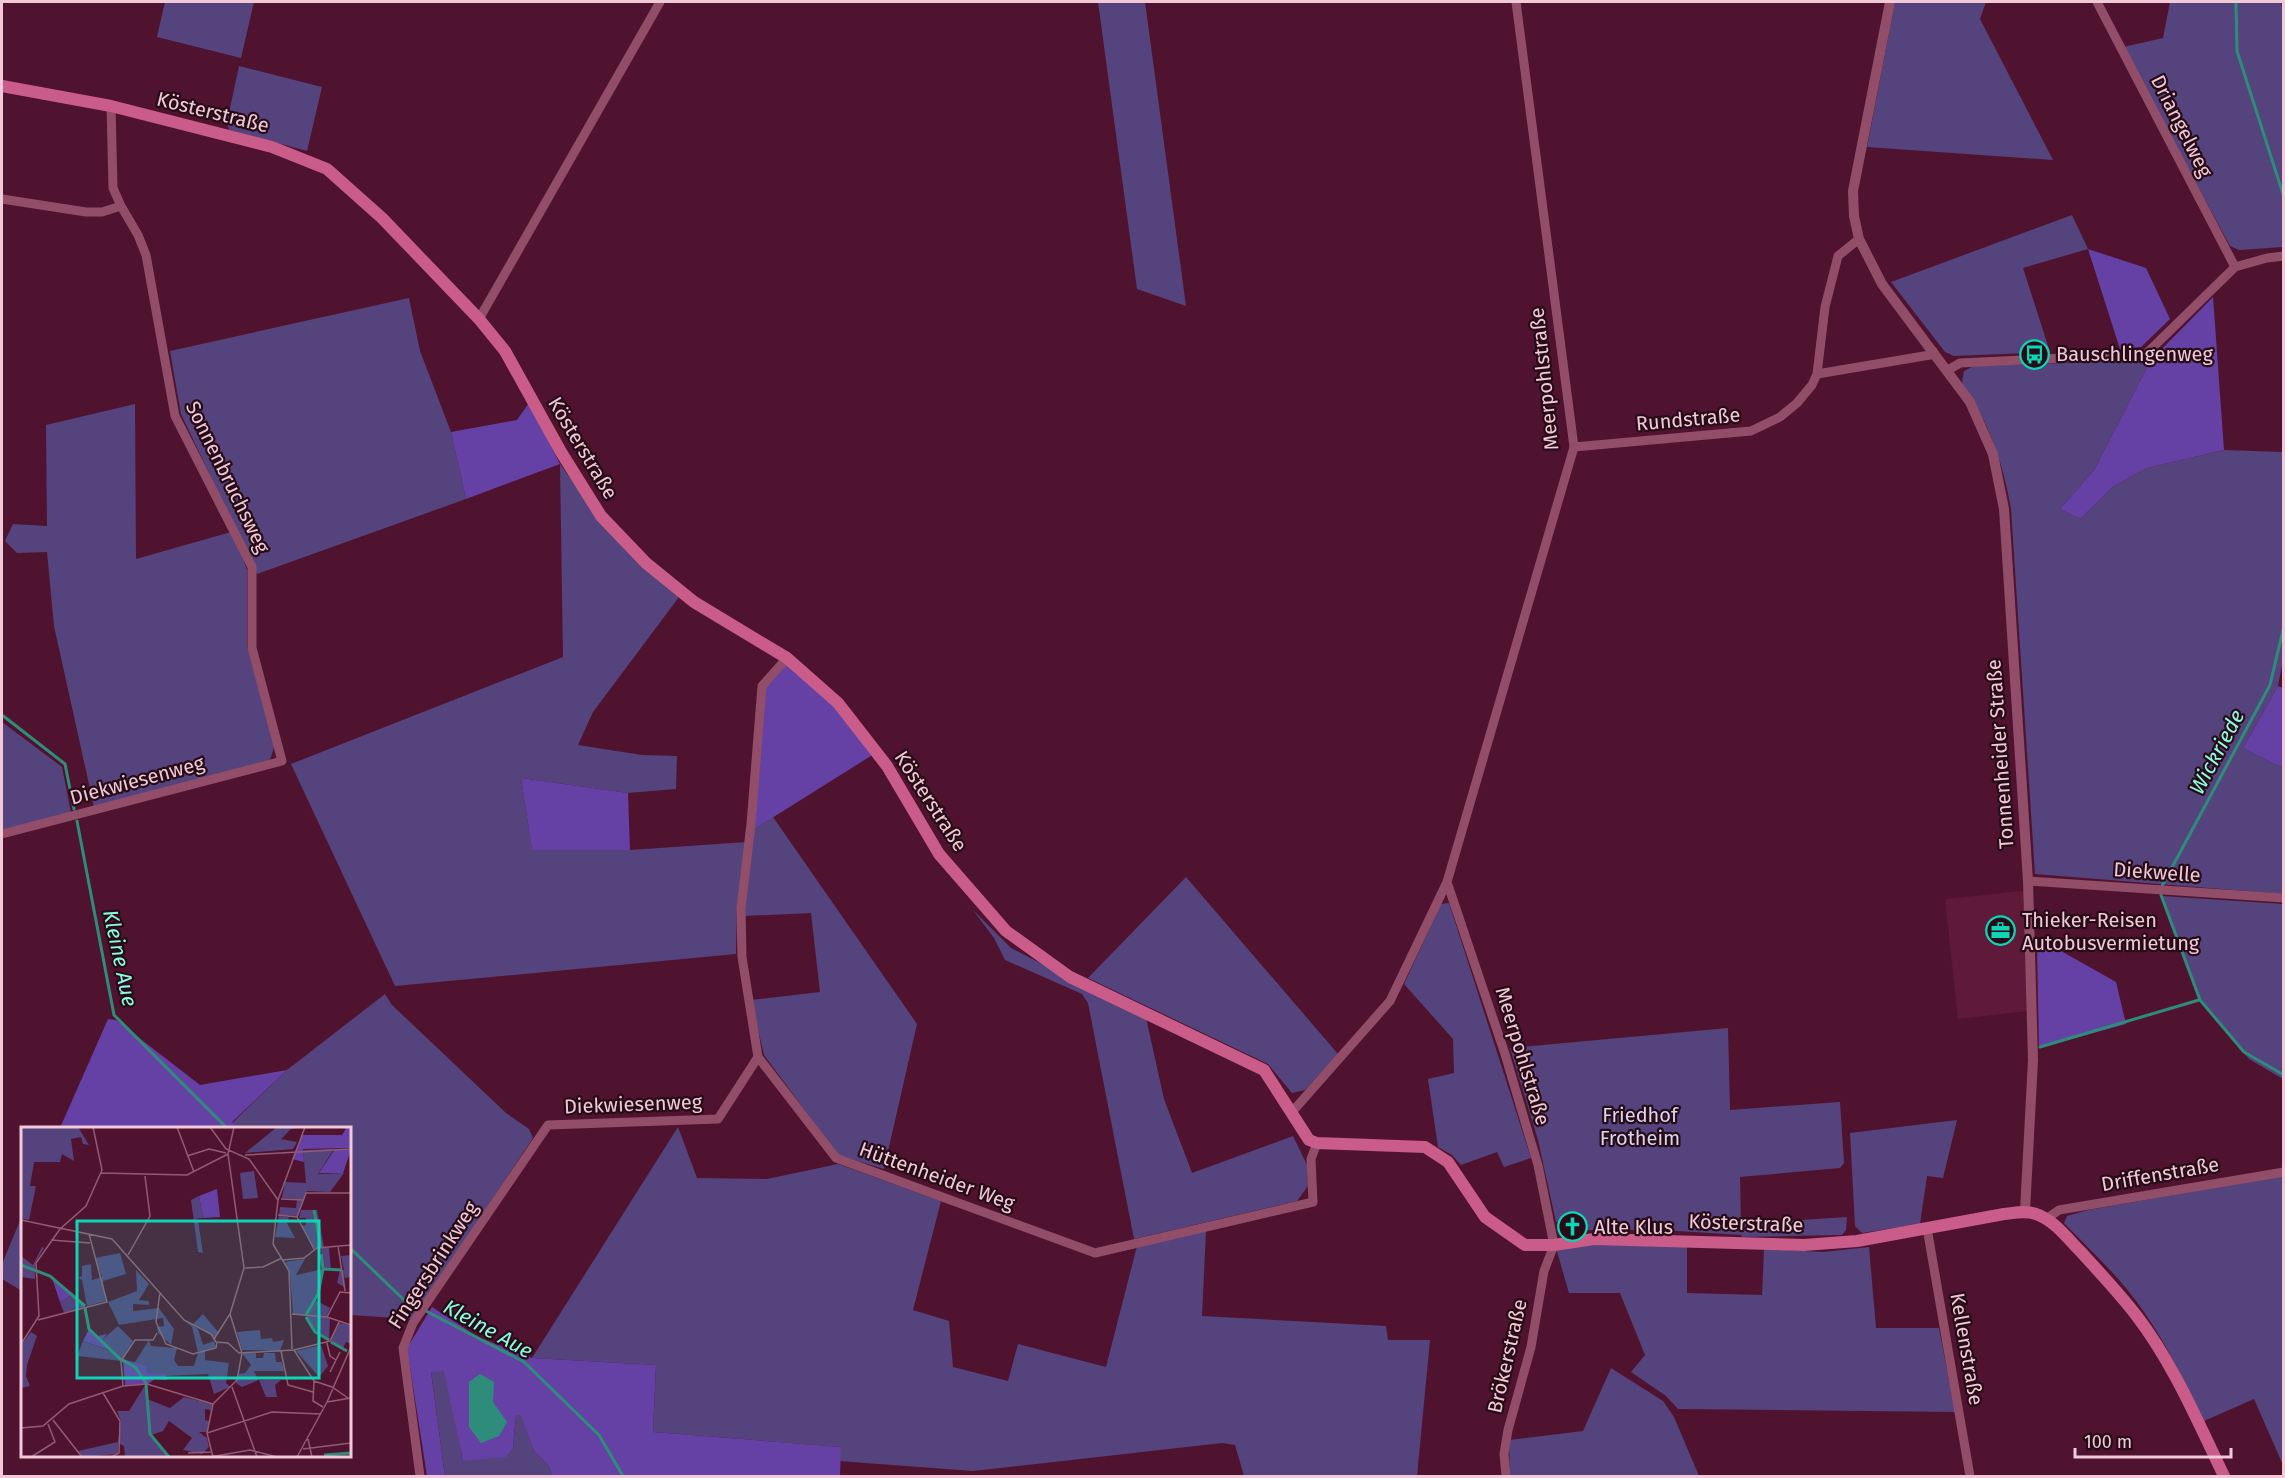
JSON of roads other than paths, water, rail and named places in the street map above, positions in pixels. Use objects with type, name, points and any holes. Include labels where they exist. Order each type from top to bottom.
[{"type":"main road","name":"Kösterstraße","points":[[2,87],[111,106],[272,147],[327,169],[382,218],[479,319],[505,351],[561,453],[602,516],[646,562],[694,602],[787,658],[838,703],[887,766],[939,854],[1006,931],[1070,977],[1264,1070],[1309,1140],[1317,1143],[1425,1147],[1448,1162],[1485,1217],[1525,1245],[1554,1245],[1594,1239],[1804,1245],[1857,1241],[2025,1212]]},
{"type":"main road","points":[[2025,1212],[2037,1214],[2058,1229],[2106,1279],[2136,1316],[2167,1363],[2224,1476]]},
{"type":"street","points":[[479,319],[660,2]]},
{"type":"street","name":"Meerpohlstraße","points":[[1292,1112],[1390,1001],[1447,882],[1574,447],[1516,2]]},
{"type":"street","name":"Tonnenheider Straße","points":[[1890,2],[1853,191],[1854,216],[1858,239],[1882,284],[1970,402],[1999,476],[2004,509],[2028,881],[2033,1060],[2025,1212]]},
{"type":"street","name":"Driangelweg","points":[[2097,2],[2235,267]]},
{"type":"street","name":"Sonnenbruchsweg","points":[[111,106],[113,188],[146,255],[175,416],[252,567],[252,648],[282,761]]},
{"type":"street","points":[[2,199],[86,212],[102,212],[121,206]]},
{"type":"street","name":"Rundstraße","points":[[1574,447],[1751,431],[1780,417],[1797,403],[1812,385],[1817,374],[1825,307],[1838,256],[1858,239]]},
{"type":"street","points":[[1948,370],[1960,363],[2146,354],[2235,267],[2283,256]]},
{"type":"street","points":[[1817,374],[1930,355],[1933,351]]},
{"type":"street","name":"Hüttenheider Weg","points":[[787,658],[762,686],[751,824],[741,908],[742,957],[758,1057],[836,1158],[1095,1252],[1313,1202],[1311,1159],[1317,1143]]},
{"type":"street","name":"Diekwiesenweg","points":[[2,834],[282,761]]},
{"type":"street","name":"Diekwelle","points":[[2028,881],[2283,898]]},
{"type":"street","name":"Meerpohlstraße","points":[[1447,882],[1505,1054],[1535,1154],[1554,1245]]},
{"type":"street","name":"Diekwiesenweg","points":[[548,1125],[718,1119],[758,1057]]},
{"type":"street","name":"Fingersbrinkweg","points":[[420,1476],[403,1348],[413,1323],[548,1125]]},
{"type":"street","name":"Driffenstraße","points":[[2046,1220],[2059,1210],[2283,1172]]},
{"type":"street","name":"Kellenstraße","points":[[1927,1228],[1970,1476]]},
{"type":"street","name":"Brökerstraße","points":[[1506,1476],[1504,1454],[1508,1430],[1531,1347],[1544,1271],[1554,1245]]},
{"type":"waterway","name":"Wickriede","points":[[2236,2],[2237,51],[2284,197]]},
{"type":"waterway","name":"Wickriede","points":[[2162,886],[2270,685],[2284,626]]},
{"type":"waterway","name":"Kleine Aue","points":[[2,715],[65,764],[74,809]]},
{"type":"waterway","name":"Kleine Aue","points":[[77,821],[114,1015],[226,1127]]},
{"type":"waterway","name":"Wickriede","points":[[2161,895],[2200,1000],[2244,1052],[2284,1075]]},
{"type":"waterway","points":[[2040,1047],[2199,1000]]},
{"type":"waterway","name":"Kleine Aue","points":[[351,1249],[403,1299],[524,1362],[599,1435],[623,1476]]},
{"type":"place","name":"Bauschlingenweg","points":[[2035,354]]},
{"type":"place","name":"Thieker-Reisen Autobusvermietung","points":[[2001,931]]},
{"type":"place","name":"Alte Klus","points":[[1573,1227]]},
{"type":"park label","name":"Friedhof Frotheim","points":[[1640,1126]]}]
